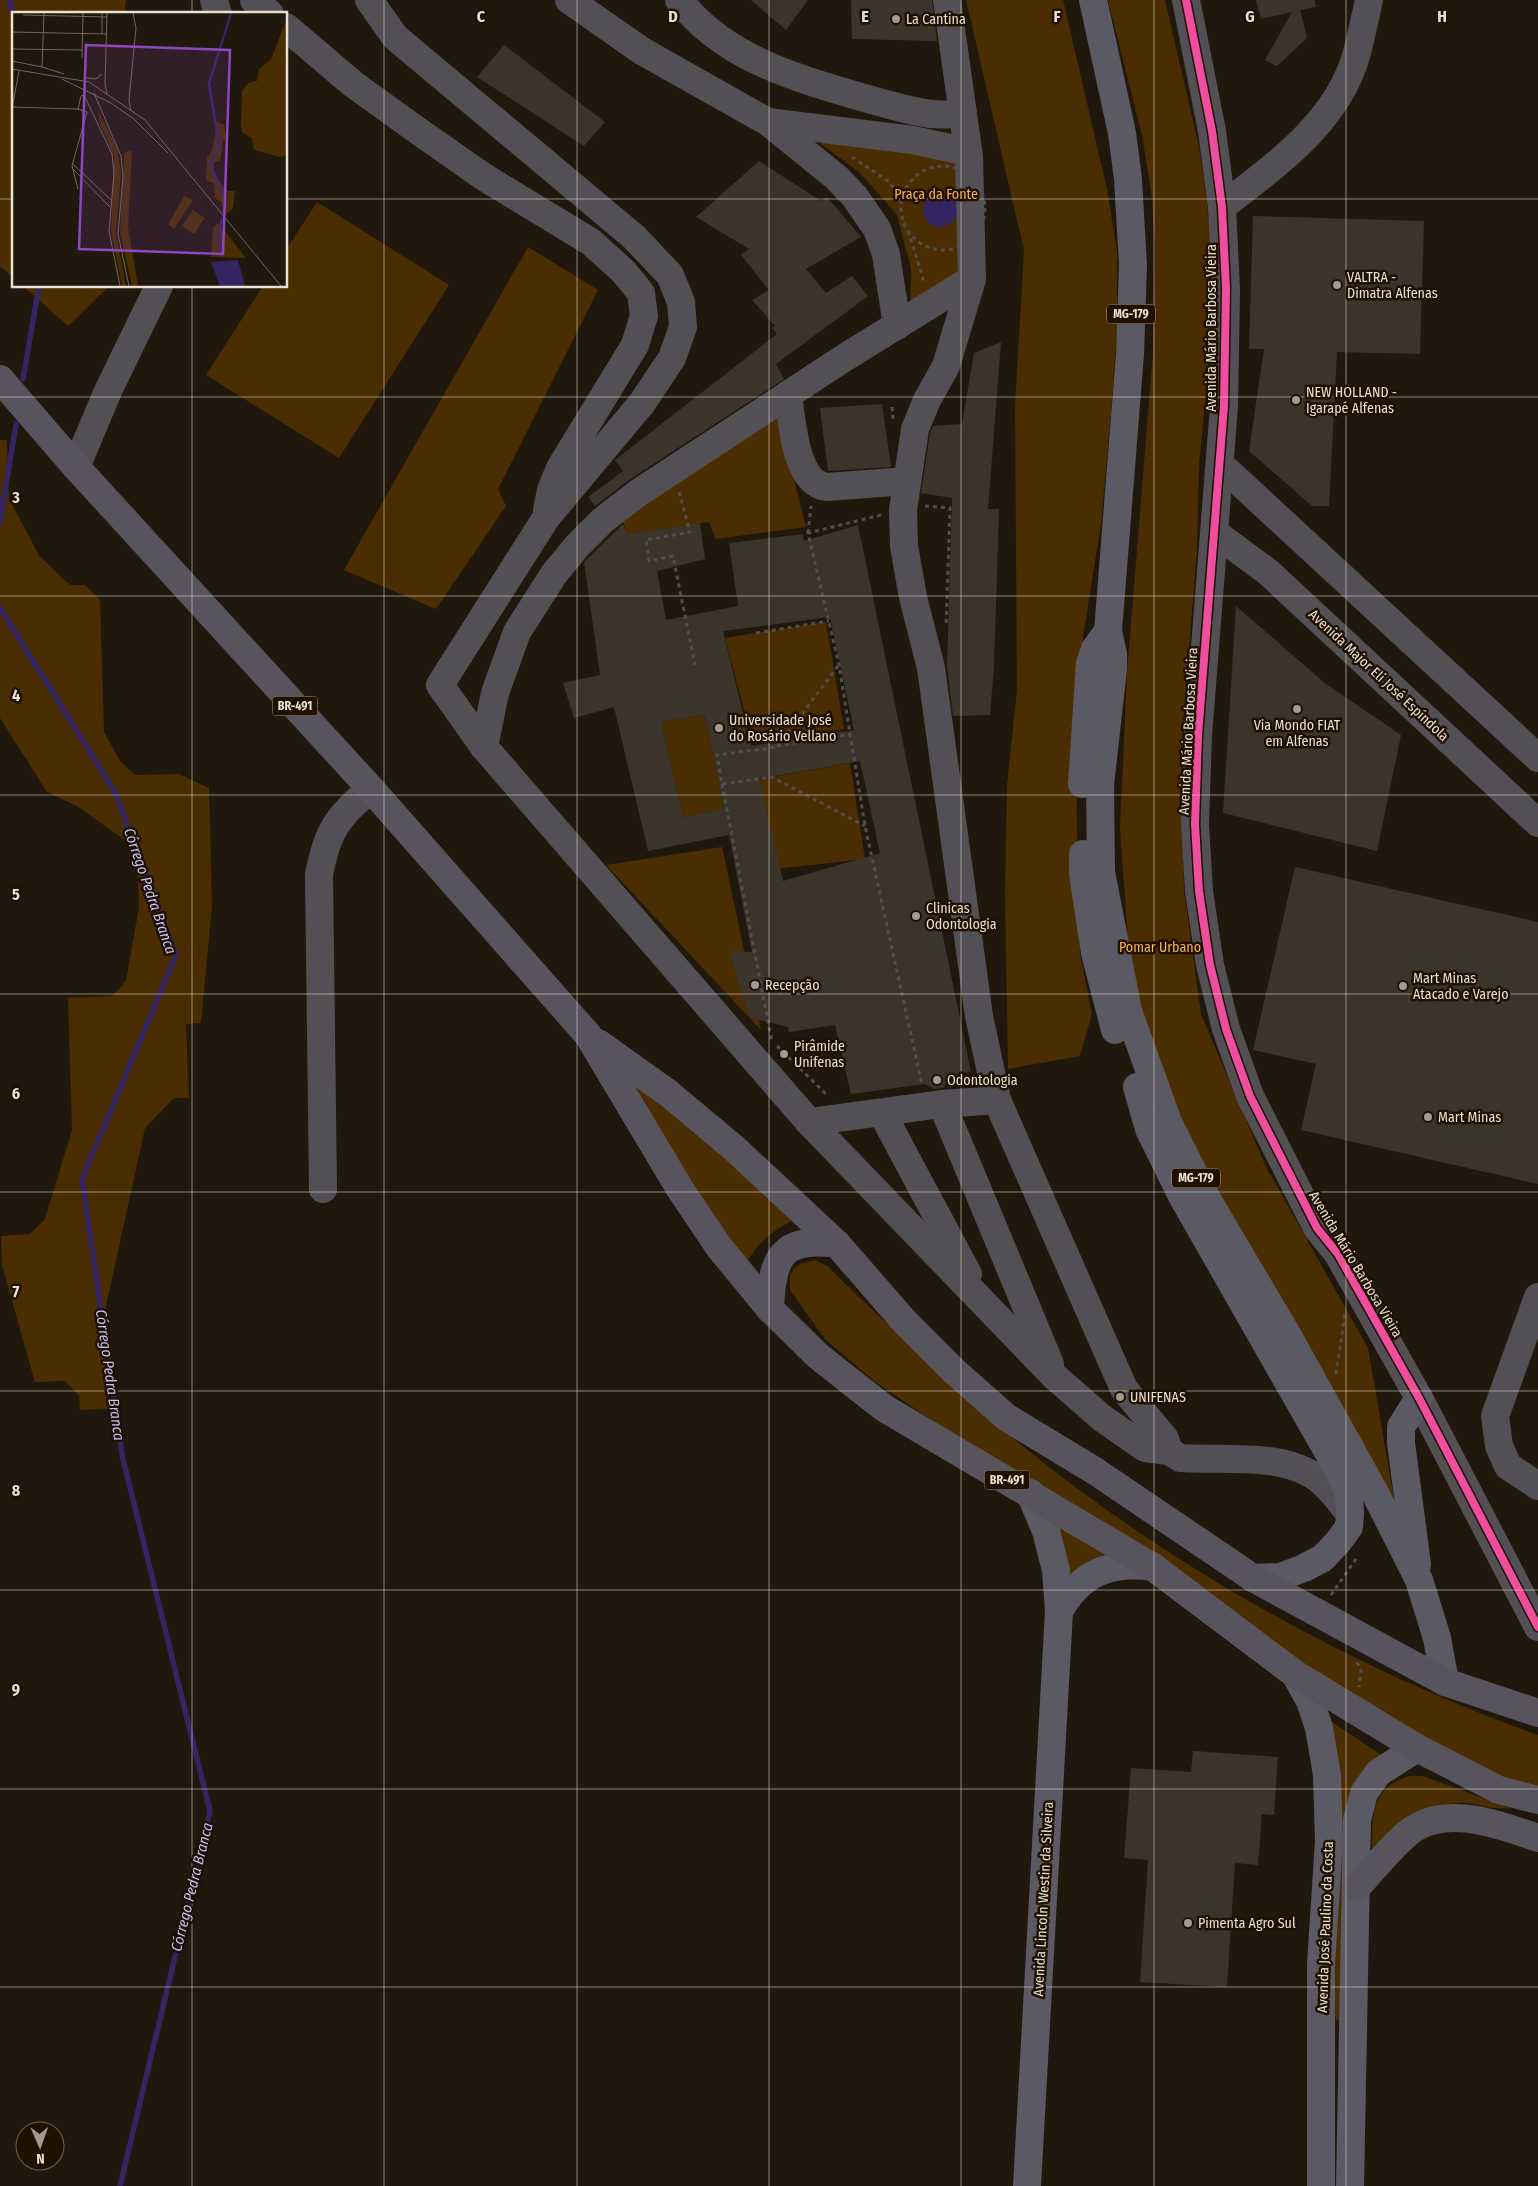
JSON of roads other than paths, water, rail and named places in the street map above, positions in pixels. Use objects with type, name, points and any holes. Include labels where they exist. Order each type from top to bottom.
[{"type":"highway","name":"BR-491","points":[[0,379],[76,467],[372,789],[588,1035],[680,1189],[719,1247],[770,1309],[818,1356],[884,1408],[1153,1567],[1295,1674],[1417,1748],[1499,1790],[1538,1800]]},
{"type":"highway","name":"BR-491","points":[[588,1035],[668,1094],[735,1149],[836,1244],[904,1321],[953,1370],[1006,1417],[1095,1471],[1252,1578],[1445,1682],[1538,1714]]},
{"type":"highway","points":[[770,1309],[771,1280],[776,1264],[786,1251],[799,1244],[815,1241],[836,1244]]},
{"type":"highway","points":[[1357,1886],[1409,1832],[1425,1824],[1450,1818],[1477,1819],[1538,1838]]},
{"type":"main road","name":"MG-179","points":[[1093,0],[1122,133],[1128,179],[1133,265],[1130,354],[1108,631],[1113,654],[1100,784],[1101,872],[1128,1010],[1168,1122],[1204,1194],[1292,1344],[1374,1491],[1419,1580],[1437,1638],[1445,1682]]},
{"type":"main road","name":"MG-179","points":[[1108,631],[1095,649],[1090,663],[1082,780],[1082,874],[1095,953],[1112,1022],[1139,1091],[1149,1129],[1182,1196],[1340,1471],[1349,1494],[1349,1527],[1323,1558],[1280,1577],[1252,1578]]},
{"type":"main road","points":[[1419,1398],[1401,1427],[1401,1443],[1419,1580]]},
{"type":"main road","name":"Avenida Lincoln Westin da Silveira","points":[[1028,2186],[1059,1611],[1056,1570],[1048,1539],[1030,1494]]},
{"type":"main road","points":[[1059,1611],[1078,1585],[1091,1576],[1121,1565],[1153,1567]]},
{"type":"main road","name":"Avenida José Paulino da Costa","points":[[1295,1674],[1310,1701],[1319,1728],[1327,1775],[1329,1841],[1321,1964],[1321,2186]]},
{"type":"main road","name":"Avenida José Paulino da Costa","points":[[1350,2186],[1357,1820],[1364,1793],[1378,1773],[1417,1748]]},
{"type":"main road","points":[[1321,2041],[1353,2043]]},
{"type":"main road","points":[[1320,2142],[1350,2143]]},
{"type":"street","points":[[254,0],[268,12]]},
{"type":"street","points":[[369,0],[395,37],[634,237],[670,275],[681,302],[683,327],[672,358],[642,403],[546,518],[440,685],[484,747],[809,1122],[1055,1377],[1102,1418],[1145,1448],[1169,1451],[1180,1458],[1275,1462],[1299,1469],[1322,1481],[1350,1514]]},
{"type":"street","points":[[569,0],[642,51],[768,122],[837,178],[867,213],[876,229],[886,254],[897,326]]},
{"type":"street","points":[[602,0],[642,51]]},
{"type":"street","points":[[679,0],[689,13],[711,33],[736,50],[796,78],[901,108],[933,114],[963,114]]},
{"type":"street","points":[[947,0],[977,232],[972,280],[946,366],[927,400],[915,429],[903,510],[904,546],[913,597],[931,668],[979,1016],[997,1100],[1124,1389],[1165,1438],[1169,1451]]},
{"type":"street","name":"Avenida Mário Barbosa Vieira","points":[[1186,0],[1212,131],[1222,207],[1226,288],[1221,465],[1198,736],[1195,824],[1199,891],[1210,965],[1226,1029],[1250,1096],[1317,1228],[1338,1254],[1419,1398],[1538,1627]]},
{"type":"street","points":[[1222,207],[1286,156],[1318,126],[1339,94],[1356,57],[1369,0]]},
{"type":"street","points":[[288,30],[353,84],[414,128],[484,177],[590,242],[624,272],[641,293],[644,316],[635,345],[560,468],[551,490],[546,518]]},
{"type":"street","points":[[768,122],[913,140],[970,169]]},
{"type":"street","points":[[484,747],[495,693],[516,632],[554,574],[577,546],[603,520],[674,469],[844,358],[972,280]]},
{"type":"street","points":[[76,467],[108,391],[158,288]]},
{"type":"street","points":[[788,395],[798,453],[807,476],[814,484],[832,487],[907,481]]},
{"type":"street","points":[[1221,465],[1538,758]]},
{"type":"street","name":"Avenida Major Eli José Espíndola","points":[[1215,533],[1268,572],[1538,823]]},
{"type":"street","points":[[322,1189],[319,875],[324,847],[337,822],[356,801],[372,789]]},
{"type":"street","points":[[809,1122],[882,1113],[932,1095],[997,1100]]},
{"type":"street","points":[[932,1095],[1055,1377]]},
{"type":"street","points":[[882,1113],[984,1304]]},
{"type":"street","points":[[1538,1297],[1495,1416],[1499,1446],[1508,1466],[1538,1486]]},
{"type":"waterway","name":"Córrego Pedra Branca","points":[[9,0],[13,12]]},
{"type":"waterway","name":"Córrego Pedra Branca","points":[[23,379],[39,288]]},
{"type":"waterway","name":"Córrego Pedra Branca","points":[[0,521],[16,424]]},
{"type":"waterway","name":"Córrego Pedra Branca","points":[[0,608],[115,792],[176,955],[82,1179],[122,1455],[210,1811],[120,2186]]},
{"type":"place","name":"La Cantina","points":[[896,19]]},
{"type":"place","name":"VALTRA - Dimatra Alfenas","points":[[1337,285]]},
{"type":"place","name":"NEW HOLLAND - Igarapé Alfenas","points":[[1296,400]]},
{"type":"place","name":"Via Mondo FIAT em Alfenas","points":[[1297,709]]},
{"type":"place","name":"Universidade José do Rosário Vellano","points":[[719,728]]},
{"type":"place","name":"Clinicas Odontologia","points":[[916,916]]},
{"type":"place","name":"Recepção","points":[[755,985]]},
{"type":"place","name":"Mart Minas Atacado e Varejo","points":[[1403,986]]},
{"type":"place","name":"Pirâmide Unifenas","points":[[784,1054]]},
{"type":"place","name":"Odontologia","points":[[937,1080]]},
{"type":"place","name":"Mart Minas","points":[[1428,1117]]},
{"type":"place","name":"UNIFENAS","points":[[1120,1397]]},
{"type":"place","name":"Pimenta Agro Sul","points":[[1188,1923]]},
{"type":"park label","name":"Praça da Fonte","points":[[936,194]]},
{"type":"park label","name":"Pomar Urbano","points":[[1160,947]]}]
